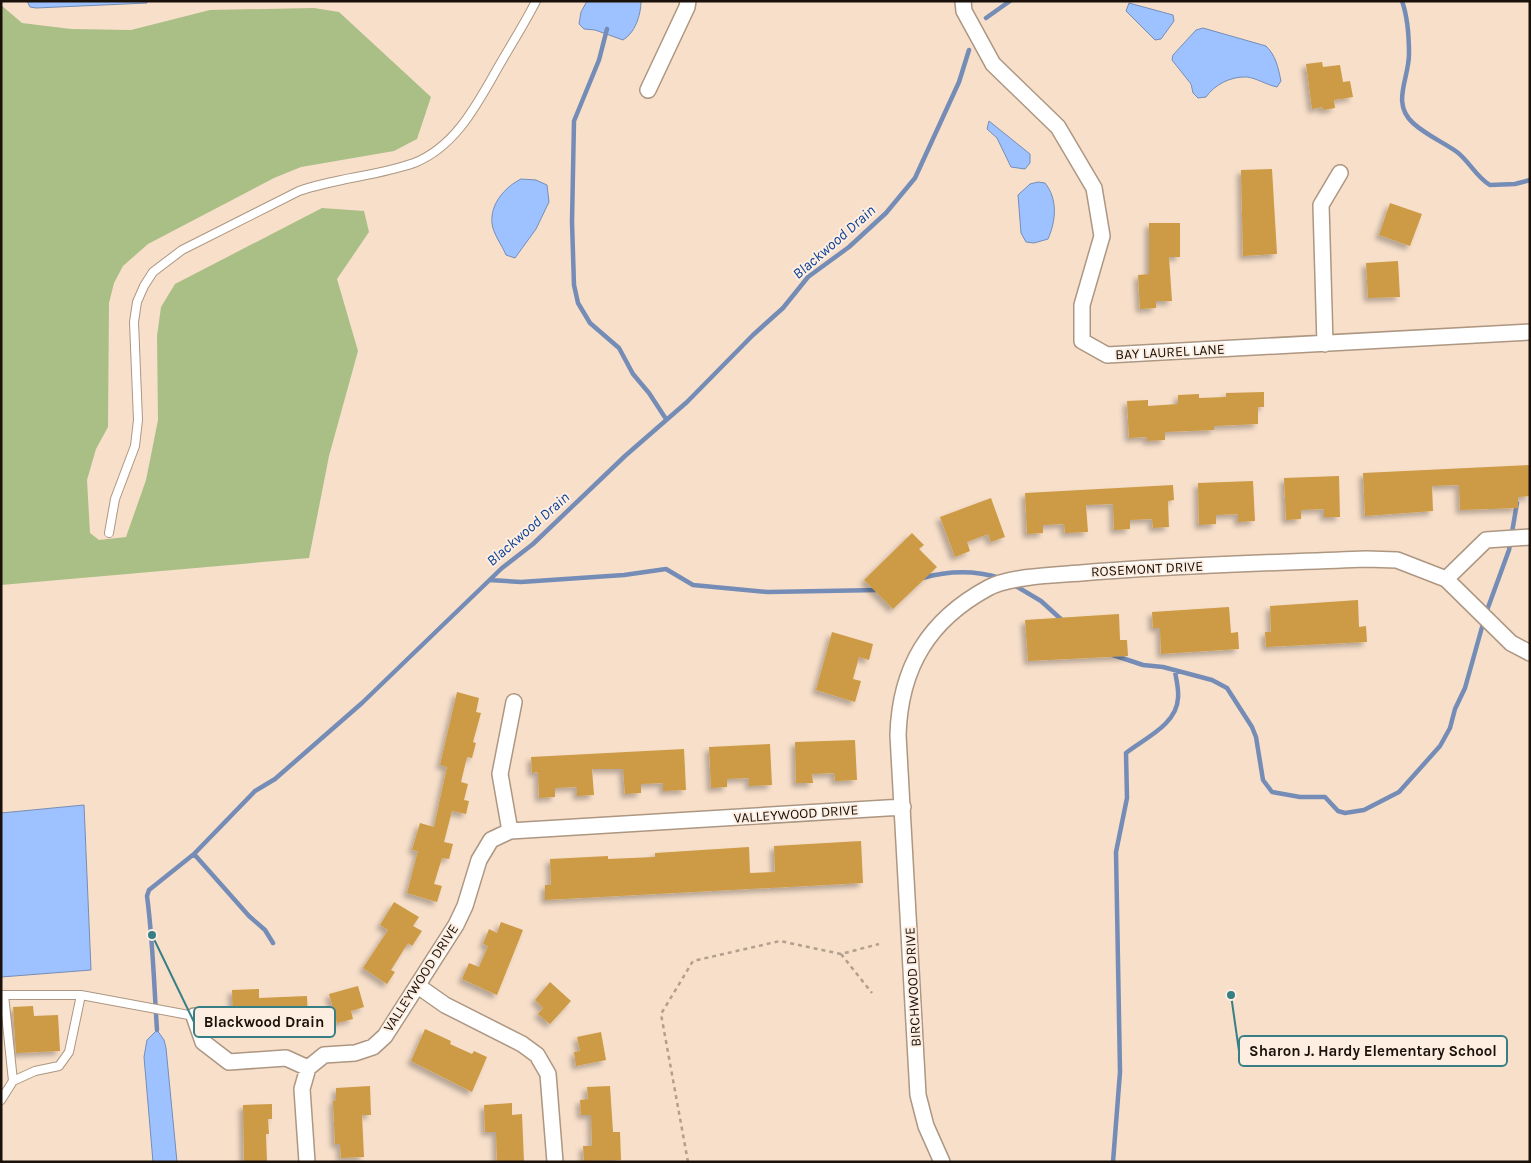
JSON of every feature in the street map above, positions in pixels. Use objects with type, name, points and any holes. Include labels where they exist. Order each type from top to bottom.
[{"type":"street","points":[[648,90],[687,7],[688,1]]},
{"type":"street","name":"BAY LAUREL LANE","points":[[963,1],[964,11],[993,64],[1058,127],[1094,188],[1102,236],[1082,305],[1082,340],[1107,355],[1530,332]]},
{"type":"street","points":[[1325,344],[1322,205],[1340,172]]},
{"type":"street","points":[[1446,579],[1486,540],[1530,537]]},
{"type":"street","name":"ROSEMONT DRIVE","points":[[903,807],[899,712],[903,689],[914,659],[932,632],[953,611],[990,587],[1032,577],[1107,571],[1366,559],[1397,560],[1446,579],[1511,643],[1530,653]]},
{"type":"street","points":[[510,832],[500,774],[514,702]]},
{"type":"street","name":"VALLEYWOOD DRIVE","points":[[308,1068],[324,1055],[355,1053],[373,1047],[384,1036],[418,986],[466,906],[479,860],[490,840],[510,832],[903,807]]},
{"type":"street","name":"BIRCHWOOD DRIVE","points":[[903,807],[918,1095],[926,1126],[942,1162]]},
{"type":"street","points":[[418,986],[446,1005],[522,1044],[537,1055],[548,1074],[555,1162]]},
{"type":"street","points":[[194,1016],[203,1042],[229,1062],[286,1058],[308,1068],[302,1090],[306,1162]]},
{"type":"lane","points":[[109,533],[116,499],[135,446],[138,420],[134,322],[137,302],[153,272],[182,250],[299,191],[320,184],[397,168],[415,162],[433,152],[457,132],[470,115],[536,1]]},
{"type":"lane","points":[[13,1081],[2,995],[81,995],[194,1016]]},
{"type":"lane","points":[[1,1100],[13,1081],[35,1072],[59,1066],[69,1052],[81,995]]},
{"type":"path","points":[[688,1162],[661,1014],[693,961],[780,941],[841,954],[879,944]]},
{"type":"path","points":[[841,954],[872,994]]},
{"type":"green space","points":[[1,5],[22,23],[71,29],[131,30],[210,10],[314,8],[339,12],[431,97],[417,139],[394,151],[301,167],[274,178],[148,244],[123,266],[114,283],[109,303],[108,427],[96,449],[87,480],[90,533],[99,540],[126,537],[146,480],[158,420],[157,336],[161,307],[175,284],[322,208],[364,211],[369,232],[337,279],[358,351],[329,456],[309,558],[1,585]]},
{"type":"water","points":[[27,1],[147,1],[147,3],[36,8],[30,7]]},
{"type":"water","points":[[587,1],[641,1],[640,12],[631,33],[623,40],[595,30],[584,29],[579,24],[581,12]]},
{"type":"water","points":[[1129,3],[1173,15],[1174,21],[1161,39],[1155,40],[1126,11]]},
{"type":"water","points":[[1203,28],[1266,46],[1278,66],[1281,81],[1277,87],[1247,77],[1241,77],[1224,82],[1206,97],[1198,98],[1193,93],[1191,84],[1172,60],[1173,55],[1196,30]]},
{"type":"water","points":[[989,121],[1030,154],[1030,163],[1025,169],[1011,167],[997,138],[987,129]]},
{"type":"water","points":[[521,179],[536,180],[547,185],[549,202],[536,229],[515,258],[506,255],[494,231],[492,216],[493,209],[504,191]]},
{"type":"water","points":[[1045,183],[1052,196],[1054,203],[1053,225],[1048,239],[1034,243],[1026,242],[1021,233],[1018,195],[1030,184]]},
{"type":"water","points":[[84,805],[91,970],[1,977],[1,813]]},
{"type":"water","points":[[157,1030],[164,1040],[166,1048],[177,1162],[153,1162],[144,1057],[147,1040]]},
{"type":"building","points":[[1322,62],[1323,67],[1340,65],[1343,82],[1350,81],[1353,97],[1334,100],[1335,108],[1323,110],[1322,107],[1312,109],[1306,64]]},
{"type":"building","points":[[1272,169],[1277,254],[1243,256],[1241,170]]},
{"type":"building","points":[[1390,203],[1422,214],[1410,246],[1379,235]]},
{"type":"building","points":[[1149,223],[1180,223],[1180,257],[1169,257],[1172,301],[1156,301],[1156,308],[1140,309],[1138,275],[1149,274]]},
{"type":"building","points":[[1398,261],[1400,297],[1368,298],[1366,263]]},
{"type":"building","points":[[1264,392],[1264,407],[1258,407],[1258,424],[1214,426],[1214,430],[1165,432],[1165,440],[1147,441],[1147,437],[1129,438],[1127,401],[1148,400],[1148,406],[1178,404],[1178,395],[1199,394],[1199,398],[1226,397],[1226,393]]},
{"type":"building","points":[[1530,465],[1530,496],[1518,497],[1518,508],[1460,510],[1459,485],[1432,486],[1433,511],[1365,516],[1363,473]]},
{"type":"building","points":[[1339,476],[1340,517],[1324,517],[1324,509],[1301,510],[1301,519],[1286,520],[1284,478]]},
{"type":"building","points":[[1253,481],[1255,521],[1238,522],[1238,514],[1216,515],[1216,524],[1199,525],[1198,483]]},
{"type":"building","points":[[1173,485],[1174,500],[1168,501],[1169,527],[1153,528],[1152,519],[1130,520],[1130,529],[1114,530],[1113,504],[1086,505],[1088,532],[1065,533],[1064,524],[1043,525],[1043,533],[1027,534],[1025,493]]},
{"type":"building","points":[[991,498],[1005,537],[991,542],[988,534],[967,542],[970,551],[955,557],[940,517]]},
{"type":"building","points":[[912,533],[924,545],[919,549],[937,567],[893,609],[864,580]]},
{"type":"building","points":[[1358,600],[1359,627],[1366,626],[1367,642],[1266,647],[1265,632],[1271,632],[1270,606]]},
{"type":"building","points":[[1229,607],[1231,633],[1238,632],[1239,649],[1161,654],[1160,628],[1153,628],[1152,612]]},
{"type":"building","points":[[1119,614],[1120,640],[1127,640],[1128,656],[1028,661],[1025,620]]},
{"type":"building","points":[[832,632],[873,644],[869,660],[859,657],[853,679],[861,681],[855,702],[816,690]]},
{"type":"building","points":[[457,692],[479,698],[476,712],[481,713],[473,742],[476,743],[472,758],[467,757],[461,782],[468,784],[464,800],[469,801],[466,814],[452,811],[444,842],[453,844],[449,859],[442,858],[434,884],[442,886],[437,902],[407,893],[418,851],[412,850],[420,823],[434,827],[447,767],[440,765]]},
{"type":"building","points":[[855,740],[857,780],[835,781],[834,773],[812,774],[813,783],[796,783],[795,742]]},
{"type":"building","points":[[770,744],[772,785],[749,786],[749,778],[727,779],[727,787],[711,788],[709,747]]},
{"type":"building","points":[[684,749],[686,790],[663,791],[663,783],[641,784],[641,793],[625,794],[623,769],[592,769],[594,795],[577,796],[577,787],[555,788],[555,797],[539,798],[538,772],[532,773],[531,757]]},
{"type":"building","points":[[861,841],[863,883],[545,900],[545,885],[551,885],[550,859],[608,856],[608,859],[655,857],[655,853],[749,847],[750,873],[775,872],[774,846]]},
{"type":"building","points":[[394,902],[419,917],[413,926],[422,931],[412,946],[408,943],[391,970],[395,972],[387,984],[363,968],[388,930],[380,925]]},
{"type":"building","points":[[501,922],[523,930],[497,995],[462,979],[469,963],[479,967],[488,946],[483,944],[489,929],[497,933]]},
{"type":"building","points":[[550,982],[571,1001],[550,1024],[538,1014],[543,1008],[535,1000]]},
{"type":"building","points":[[358,986],[364,1007],[351,1011],[353,1019],[337,1023],[329,994]]},
{"type":"building","points":[[259,989],[259,998],[307,996],[308,1019],[295,1020],[296,1025],[278,1026],[278,1017],[249,1018],[249,1027],[233,1028],[232,990]]},
{"type":"building","points":[[33,1006],[34,1016],[58,1015],[60,1051],[16,1053],[13,1007]]},
{"type":"building","points":[[425,1029],[451,1041],[450,1044],[472,1054],[474,1051],[487,1057],[472,1092],[411,1061]]},
{"type":"building","points":[[601,1032],[606,1060],[576,1066],[574,1052],[580,1051],[577,1037]]},
{"type":"building","points":[[370,1086],[371,1115],[362,1115],[364,1157],[341,1158],[340,1144],[335,1144],[333,1101],[336,1100],[336,1088]]},
{"type":"building","points":[[610,1086],[613,1132],[620,1132],[621,1160],[584,1161],[583,1146],[592,1146],[591,1115],[581,1115],[580,1100],[588,1099],[587,1087]]},
{"type":"building","points":[[512,1103],[512,1115],[522,1114],[524,1162],[497,1162],[496,1132],[485,1132],[484,1105]]},
{"type":"building","points":[[272,1104],[272,1119],[268,1119],[269,1134],[266,1134],[267,1162],[244,1162],[243,1105]]},
{"type":"waterway","name":"Blackwood Drain","points":[[986,18],[1010,1]]},
{"type":"waterway","points":[[1402,1],[1409,41],[1408,63],[1402,99],[1407,115],[1423,131],[1457,152],[1490,185],[1515,184],[1530,180]]},
{"type":"waterway","points":[[607,29],[599,60],[574,121],[572,222],[574,285],[578,303],[590,323],[619,348],[633,374],[649,393],[666,419]]},
{"type":"waterway","name":"Blackwood Drain","points":[[157,1030],[147,896],[149,890],[194,854],[255,791],[275,779],[362,703],[502,568],[533,544],[625,456],[687,402],[753,335],[783,308],[808,277],[849,247],[886,213],[915,178],[959,82],[969,50]]},
{"type":"waterway","points":[[1486,613],[1509,550],[1517,503]]},
{"type":"waterway","points":[[490,580],[521,582],[624,575],[666,569],[693,585],[768,592],[878,590]]},
{"type":"waterway","points":[[922,578],[961,572],[1000,578]]},
{"type":"waterway","points":[[1014,585],[1041,601],[1063,621]]},
{"type":"waterway","points":[[1113,655],[1143,665],[1163,667],[1212,680],[1227,688],[1252,727],[1256,737],[1263,780],[1272,792],[1300,797],[1325,797],[1338,811],[1345,813],[1364,810],[1399,792],[1440,746],[1450,728],[1455,709],[1465,688],[1484,620]]},
{"type":"waterway","points":[[1113,1162],[1120,1072],[1116,852],[1127,798],[1126,753],[1166,724],[1172,716],[1178,698],[1175,671]]},
{"type":"waterway","points":[[194,854],[249,916],[265,930],[273,943]]},
{"type":"place","name":"Blackwood Drain","points":[[152,935]]},
{"type":"place","name":"Sharon J. Hardy Elementary School","points":[[1231,995]]}]
